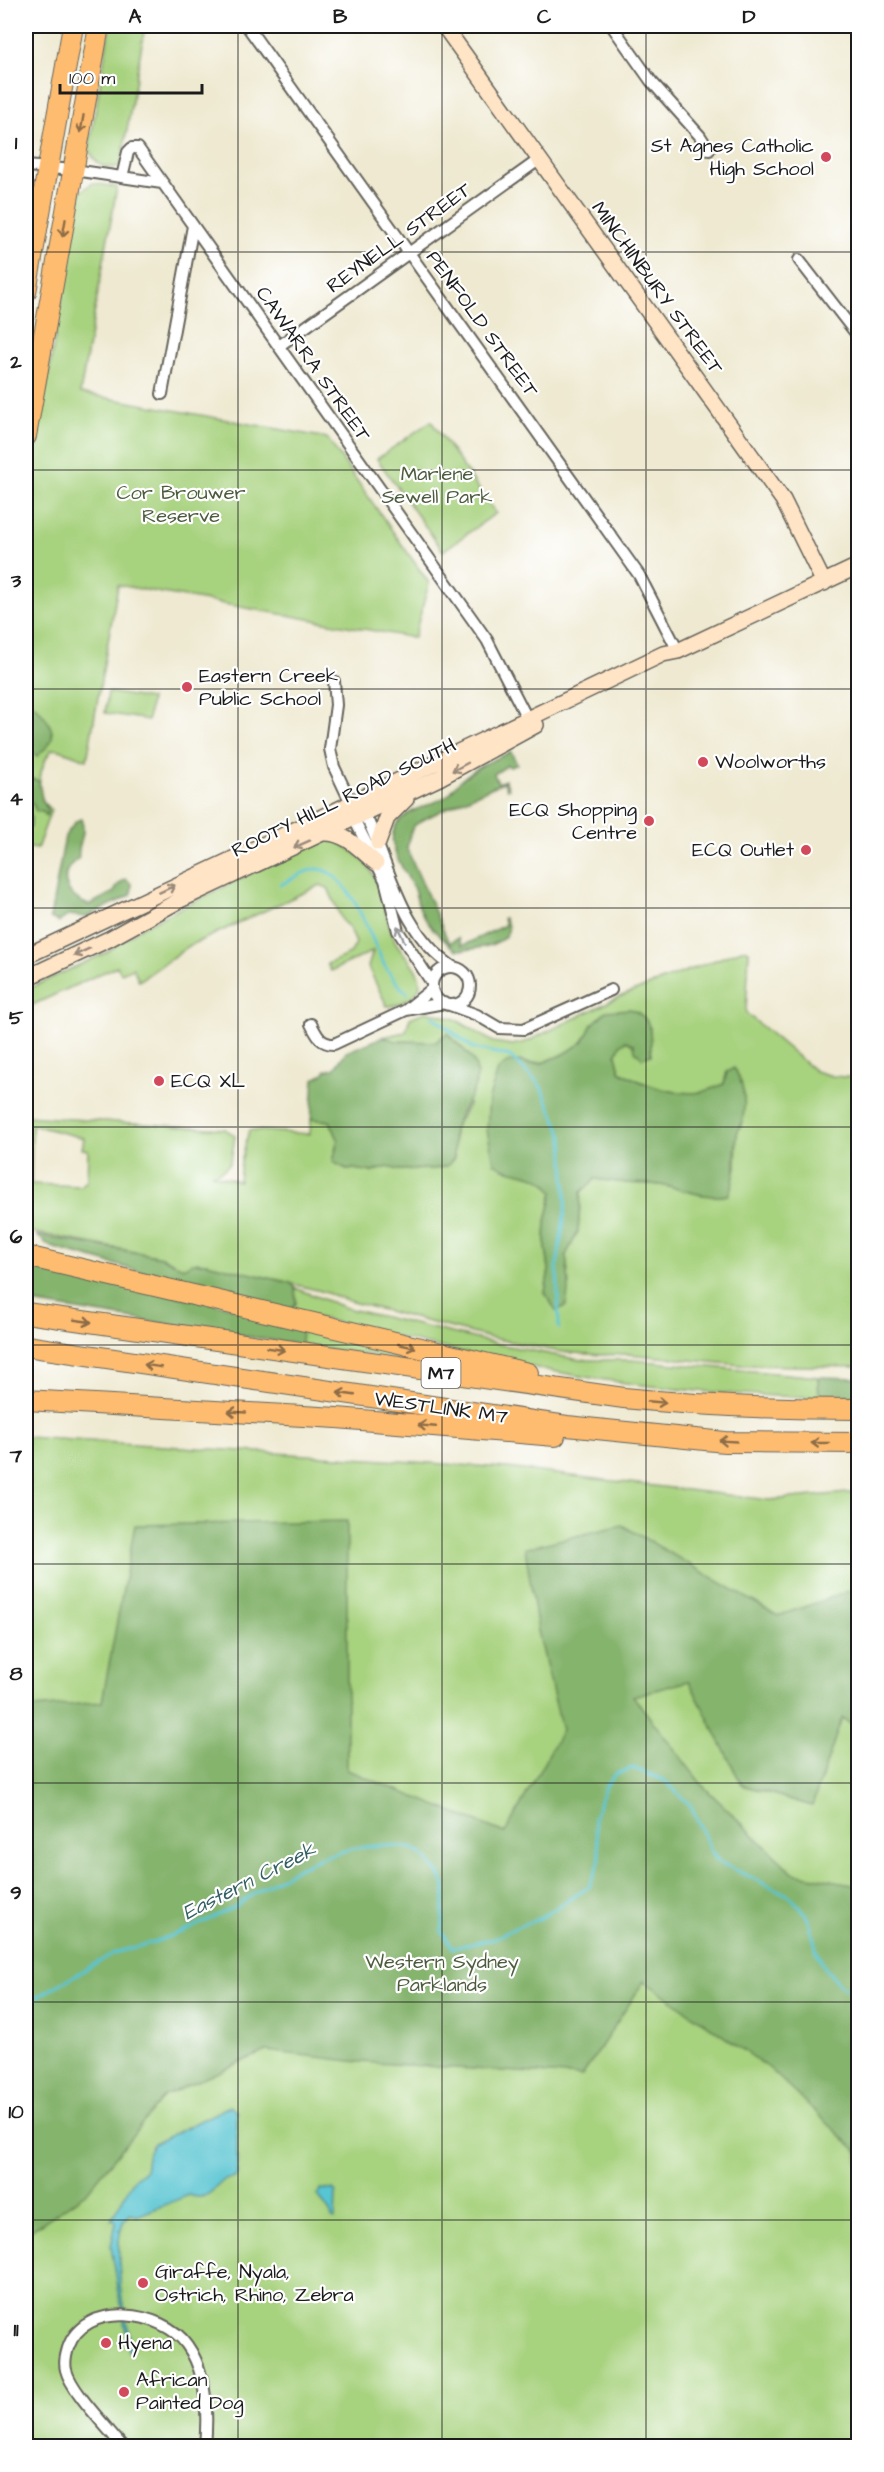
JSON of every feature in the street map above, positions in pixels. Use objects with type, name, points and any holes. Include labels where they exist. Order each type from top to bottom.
[{"type":"highway","points":[[26,292],[73,26]]},
{"type":"highway","points":[[26,436],[99,26]]},
{"type":"highway","name":"M7","points":[[26,1256],[302,1322],[560,1380],[624,1398]]},
{"type":"highway","name":"WESTLINK M7","points":[[26,1313],[624,1398],[691,1405],[780,1409],[858,1409]]},
{"type":"highway","name":"WESTLINK M7","points":[[26,1346],[567,1426],[674,1438],[781,1444],[858,1443]]},
{"type":"highway","points":[[26,1401],[337,1418],[618,1441],[674,1438]]},
{"type":"main road","name":"MINCHINBURY STREET","points":[[444,26],[783,501],[824,583]]},
{"type":"main road","name":"ROOTY HILL ROAD SOUTH","points":[[26,956],[351,803],[668,661],[678,651],[858,566]]},
{"type":"main road","name":"ROOTY HILL ROAD SOUTH","points":[[26,978],[109,939],[180,900],[417,789],[466,764],[530,722]]},
{"type":"main road","points":[[378,843],[387,818],[417,789]]},
{"type":"main road","points":[[325,833],[346,837],[376,863]]},
{"type":"street","name":"PENFOLD STREET","points":[[247,26],[639,575],[678,651]]},
{"type":"street","points":[[612,26],[651,81],[700,136],[709,150]]},
{"type":"street","name":"CAWARRA STREET","points":[[122,177],[129,152],[135,147],[487,640],[530,722]]},
{"type":"street","name":"REYNELL STREET","points":[[279,346],[540,159]]},
{"type":"street","points":[[26,166],[74,170],[162,183]]},
{"type":"street","points":[[162,394],[193,226]]},
{"type":"street","points":[[799,260],[858,336]]},
{"type":"street","points":[[334,681],[336,705],[330,749],[334,767],[351,803],[378,843],[414,929],[433,952],[466,974],[477,1015]]},
{"type":"street","points":[[359,816],[388,889],[402,939],[427,972],[438,1000],[505,1029],[530,1028],[611,990]]},
{"type":"street","points":[[406,1010],[432,986],[442,969],[453,967]]},
{"type":"street","points":[[311,1024],[320,1040],[327,1044],[334,1044],[406,1010],[462,1002],[470,991]]},
{"type":"street","points":[[122,2446],[72,2384],[65,2363],[67,2350],[74,2336],[82,2329],[94,2322],[125,2316],[155,2320],[175,2332],[191,2352],[202,2381],[205,2406],[205,2446]]},
{"type":"green space","points":[[110,26],[145,26],[121,165],[110,168],[100,165],[93,158],[89,148]]},
{"type":"green space","name":"Cor Brouwer Reserve","points":[[93,183],[117,187],[80,393],[327,438],[429,583],[414,638],[118,585],[87,760],[57,749],[51,750],[47,757],[41,772],[40,789],[41,797],[51,810],[37,849],[26,847],[26,501],[81,191]]},
{"type":"green space","name":"Marlene Sewell Park","points":[[431,421],[496,513],[443,551],[377,459]]},
{"type":"green space","points":[[108,692],[151,699],[148,720],[105,713]]},
{"type":"green space","points":[[27,701],[41,712],[49,724],[52,735],[47,747],[37,756],[26,747]]},
{"type":"green space","points":[[511,752],[517,764],[510,767],[508,765],[494,774],[498,783],[505,780],[509,788],[507,789],[504,782],[442,810],[414,826],[409,837],[407,849],[449,943],[458,938],[462,946],[505,925],[504,918],[508,924],[505,936],[500,941],[477,948],[456,950],[435,931],[423,915],[413,887],[393,846],[395,826],[415,810],[436,802],[450,793],[458,783],[484,764]]},
{"type":"green space","points":[[26,777],[39,781],[42,799],[48,811],[46,816],[43,812],[36,811],[33,804],[26,803]]},
{"type":"green space","points":[[26,803],[31,827],[26,830]]},
{"type":"green space","points":[[81,819],[83,835],[79,858],[67,871],[66,884],[69,891],[74,897],[89,905],[114,892],[125,879],[132,884],[131,895],[86,917],[69,915],[59,922],[50,918],[65,836],[76,821]]},
{"type":"green space","points":[[331,838],[360,858],[373,875],[395,941],[420,979],[419,989],[407,1000],[387,1006],[368,967],[373,951],[331,971],[327,964],[350,954],[356,943],[349,927],[343,922],[328,888],[320,885],[189,946],[139,981],[133,968],[121,973],[117,966],[26,1008],[26,990],[107,952],[144,926],[315,842]]},
{"type":"green space","points":[[744,949],[749,951],[746,1013],[815,1071],[832,1076],[858,1078],[858,1367],[741,1365],[629,1354],[601,1355],[562,1352],[491,1338],[352,1302],[321,1291],[206,1263],[197,1262],[184,1268],[162,1257],[26,1231],[26,1116],[225,1129],[235,1136],[232,1156],[228,1166],[211,1174],[239,1181],[249,1130],[310,1134],[311,1119],[330,1121],[338,1139],[335,1149],[348,1170],[372,1172],[388,1167],[399,1170],[434,1169],[447,1166],[454,1158],[454,1129],[468,1105],[468,1054],[447,1033],[436,1042],[395,1041],[383,1037],[405,1032],[410,1018],[427,1011],[455,1019],[493,1042],[512,1045],[526,1042],[619,997]],"holes":[[[592,1024],[650,1027],[651,1055],[626,1041],[621,1044],[616,1055],[620,1071],[649,1085],[670,1091],[701,1092],[724,1084],[727,1072],[744,1093],[742,1124],[737,1132],[736,1168],[728,1195],[719,1196],[702,1195],[656,1184],[595,1179],[581,1192],[578,1232],[566,1255],[569,1284],[545,1293],[549,1269],[545,1241],[546,1221],[553,1192],[537,1177],[503,1169],[518,1061],[544,1062],[562,1056],[583,1041]],[[32,1125],[84,1138],[82,1149],[88,1150],[87,1181],[80,1186],[31,1184]]]},
{"type":"green space","points":[[630,1009],[638,1012],[647,1021],[651,1055],[642,1058],[635,1051],[634,1044],[626,1041],[621,1044],[616,1055],[620,1071],[659,1088],[691,1093],[724,1084],[727,1072],[734,1068],[740,1080],[744,1101],[744,1115],[737,1133],[735,1173],[728,1195],[719,1196],[702,1195],[656,1184],[595,1179],[581,1192],[578,1232],[566,1255],[569,1284],[566,1306],[556,1311],[545,1293],[549,1269],[545,1241],[546,1221],[553,1192],[541,1180],[533,1176],[509,1170],[494,1163],[487,1130],[489,1098],[498,1070],[507,1063],[518,1061],[529,1064],[542,1063],[566,1053],[583,1042],[592,1025],[606,1011]]},
{"type":"green space","points":[[447,1033],[470,1056],[477,1073],[473,1090],[456,1122],[453,1137],[454,1158],[447,1166],[434,1169],[399,1170],[388,1167],[372,1172],[348,1170],[333,1162],[338,1139],[330,1121],[311,1119],[314,1079],[326,1070],[334,1069],[346,1052],[383,1037],[396,1041],[436,1042]]},
{"type":"green space","points":[[36,1235],[162,1257],[183,1268],[192,1263],[206,1263],[291,1283],[295,1288],[296,1303],[290,1311],[203,1286],[178,1282],[51,1247]]},
{"type":"green space","points":[[26,1264],[302,1322],[301,1345],[26,1302]]},
{"type":"green space","points":[[295,1288],[346,1308],[498,1344],[580,1360],[632,1360],[818,1377],[819,1397],[669,1388],[609,1381],[506,1362],[290,1311],[296,1303]]},
{"type":"green space","points":[[301,1328],[440,1361],[440,1365],[301,1345]]},
{"type":"green space","points":[[818,1377],[858,1378],[858,1397],[819,1397]]},
{"type":"green space","name":"Western Sydney Parklands","points":[[26,1437],[507,1468],[769,1500],[858,1492],[858,2446],[26,2446]]},
{"type":"green space","points":[[347,1521],[347,1770],[505,1833],[562,1730],[538,1631],[525,1548],[622,1525],[778,1616],[858,1588],[858,1729],[842,1718],[812,1806],[742,1785],[689,1681],[633,1696],[703,1786],[793,1873],[858,1885],[858,2152],[769,2068],[644,1981],[582,2076],[359,2062],[266,2051],[164,2096],[87,2192],[26,2234],[26,1701],[33,1708],[102,1702],[135,1525]]},
{"type":"water","points":[[230,2106],[237,2112],[237,2174],[235,2178],[224,2180],[205,2196],[189,2195],[137,2216],[130,2214],[123,2223],[119,2237],[119,2256],[123,2299],[132,2349],[129,2351],[111,2246],[116,2223],[114,2219],[111,2220],[133,2180],[145,2170],[147,2157],[153,2144]]},
{"type":"water","points":[[320,2189],[333,2190],[336,2193],[335,2219],[332,2218],[318,2195]]},
{"type":"waterway","points":[[280,885],[314,869],[330,873],[351,895],[386,968],[407,993]]},
{"type":"waterway","points":[[432,1016],[473,1048],[510,1056],[540,1085],[563,1136],[566,1204],[557,1266],[559,1328]]},
{"type":"waterway","name":"Eastern Creek","points":[[26,2013],[34,1999],[114,1953],[187,1930],[235,1907],[300,1867],[329,1855],[355,1848],[385,1845],[412,1848],[424,1856],[439,1874],[445,1887],[442,1932],[453,1948],[493,1939],[539,1919],[589,1887],[600,1860],[594,1818],[605,1787],[615,1774],[633,1768],[664,1780],[691,1806],[711,1851],[719,1862],[790,1896],[805,1913],[817,1952],[825,1968],[838,1983],[858,1997]]},
{"type":"place","name":"St Agnes Catholic High School","points":[[826,157]]},
{"type":"place","name":"Eastern Creek Public School","points":[[187,687]]},
{"type":"place","name":"Woolworths","points":[[703,762]]},
{"type":"place","name":"ECQ Shopping Centre","points":[[649,821]]},
{"type":"place","name":"ECQ Outlet","points":[[806,850]]},
{"type":"place","name":"ECQ XL","points":[[159,1081]]},
{"type":"place","name":"Giraffe, Nyala, Ostrich, Rhino, Zebra","points":[[143,2283]]},
{"type":"place","name":"Hyena","points":[[106,2343]]},
{"type":"place","name":"African Painted Dog","points":[[124,2392]]}]
